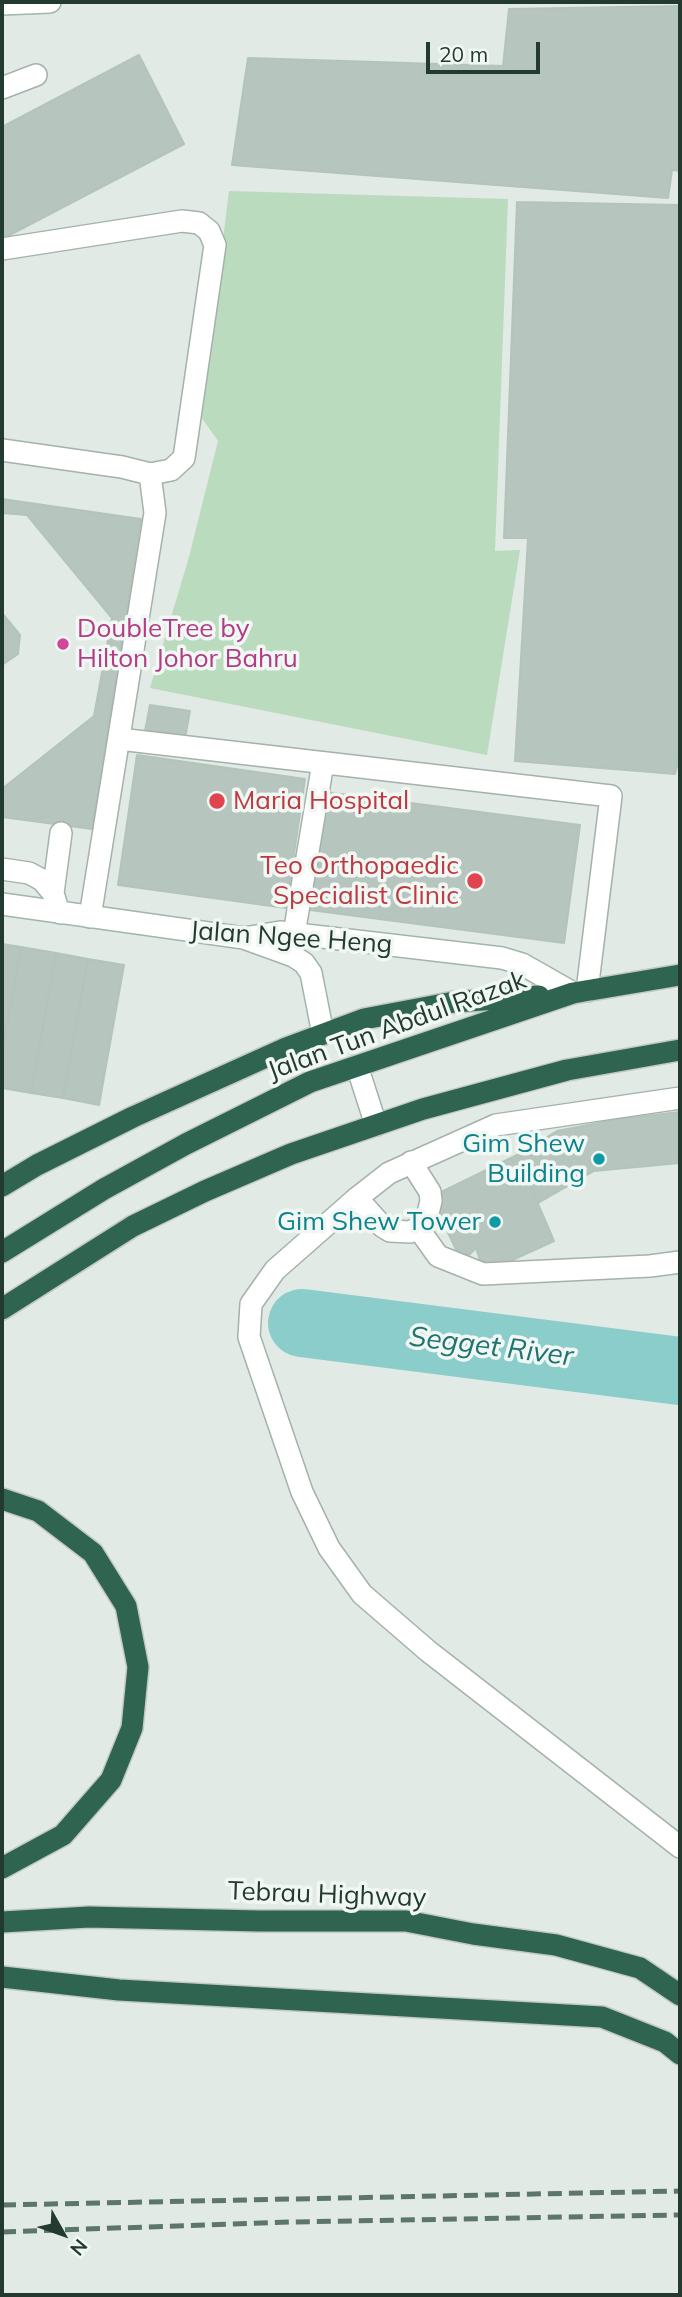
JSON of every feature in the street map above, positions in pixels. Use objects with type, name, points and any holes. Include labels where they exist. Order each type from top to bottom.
[{"type":"highway","name":"Jalan Tun Abdul Razak","points":[[2,1252],[104,1189],[186,1144],[310,1082],[580,992],[680,975]]},
{"type":"highway","points":[[2,1186],[133,1117],[274,1053],[364,1019],[454,1002],[580,992]]},
{"type":"highway","points":[[2,1308],[133,1226],[291,1154],[423,1109],[567,1070],[680,1050]]},
{"type":"highway","points":[[2,1499],[38,1511],[93,1553],[126,1606],[138,1667],[132,1728],[111,1780],[63,1835],[2,1868]]},
{"type":"highway","name":"Tebrau Highway","points":[[2,1922],[89,1917],[406,1920],[473,1934],[556,1945],[640,1968],[680,1995]]},
{"type":"highway","points":[[2,1977],[119,1990],[602,2017],[665,2042],[680,2054]]},
{"type":"street","points":[[2,4],[50,2]]},
{"type":"street","points":[[2,88],[36,75]]},
{"type":"street","points":[[2,249],[182,222],[199,223],[209,231],[215,244],[184,458],[171,470],[150,474],[122,467],[2,450]]},
{"type":"street","points":[[90,917],[155,513],[150,474]]},
{"type":"street","points":[[119,739],[611,796],[580,992]]},
{"type":"street","points":[[294,934],[323,762]]},
{"type":"street","points":[[57,903],[61,832]]},
{"type":"street","points":[[2,869],[29,873],[42,880],[57,903]]},
{"type":"street","name":"Jalan Ngee Heng","points":[[2,904],[57,903],[90,917],[244,938],[280,932],[502,958],[522,964],[580,992]]},
{"type":"street","points":[[244,938],[293,956],[304,963],[311,973],[323,1034]]},
{"type":"street","points":[[357,1066],[376,1125]]},
{"type":"street","points":[[680,1098],[496,1125],[388,1173],[275,1270],[251,1304],[249,1337],[302,1492],[329,1548],[362,1594],[428,1651],[680,1847]]},
{"type":"street","points":[[358,1198],[382,1226],[390,1231],[410,1232],[418,1228],[426,1221],[431,1202],[430,1192],[411,1162]]},
{"type":"street","points":[[418,1228],[438,1256],[483,1274],[650,1266],[680,1262]]},
{"type":"green space","points":[[229,191],[508,199],[495,551],[520,550],[487,755],[150,688],[189,557],[218,441],[201,417]]},
{"type":"building","points":[[680,6],[680,171],[672,170],[668,198],[232,165],[248,58],[503,66],[509,9]]},
{"type":"building","points":[[139,55],[184,144],[2,239],[2,127]]},
{"type":"building","points":[[517,202],[680,205],[680,754],[675,774],[515,761],[528,538],[504,538]]},
{"type":"building","points":[[2,499],[141,519],[92,829],[2,817]]},
{"type":"building","name":"DoubleTree by Hilton Johor Bahru","points":[[2,513],[27,515],[112,618],[94,716],[2,789],[2,665],[18,654],[20,635],[2,613]]},
{"type":"building","points":[[150,705],[190,711],[185,738],[145,731]]},
{"type":"building","points":[[137,755],[305,779],[286,908],[118,885]]},
{"type":"building","points":[[326,792],[580,825],[564,943],[310,910]]},
{"type":"building","points":[[2,944],[21,947],[2,1052]]},
{"type":"building","points":[[21,947],[56,953],[31,1093],[2,1088],[2,1052]]},
{"type":"building","points":[[56,953],[88,959],[63,1098],[31,1093]]},
{"type":"building","points":[[88,959],[124,965],[99,1105],[63,1098]]},
{"type":"building","name":"Gim Shew Building","points":[[680,1112],[680,1163],[594,1171],[538,1203],[517,1155],[557,1131],[619,1119]]},
{"type":"building","name":"Gim Shew Tower","points":[[517,1155],[554,1241],[484,1273],[476,1248],[462,1262],[431,1197]]},
{"type":"waterway","name":"Segget River","points":[[302,1323],[680,1371]]},
{"type":"railway","points":[[2,2205],[680,2191]]},
{"type":"railway","points":[[2,2232],[290,2222],[680,2215]]},
{"type":"place","name":"DoubleTree by Hilton Johor Bahru","points":[[63,644]]},
{"type":"place","name":"Maria Hospital","points":[[217,801]]},
{"type":"place","name":"Teo Orthopaedic Specialist Clinic","points":[[475,881]]},
{"type":"place","name":"Gim Shew Building","points":[[599,1159]]},
{"type":"place","name":"Gim Shew Tower","points":[[495,1222]]}]
